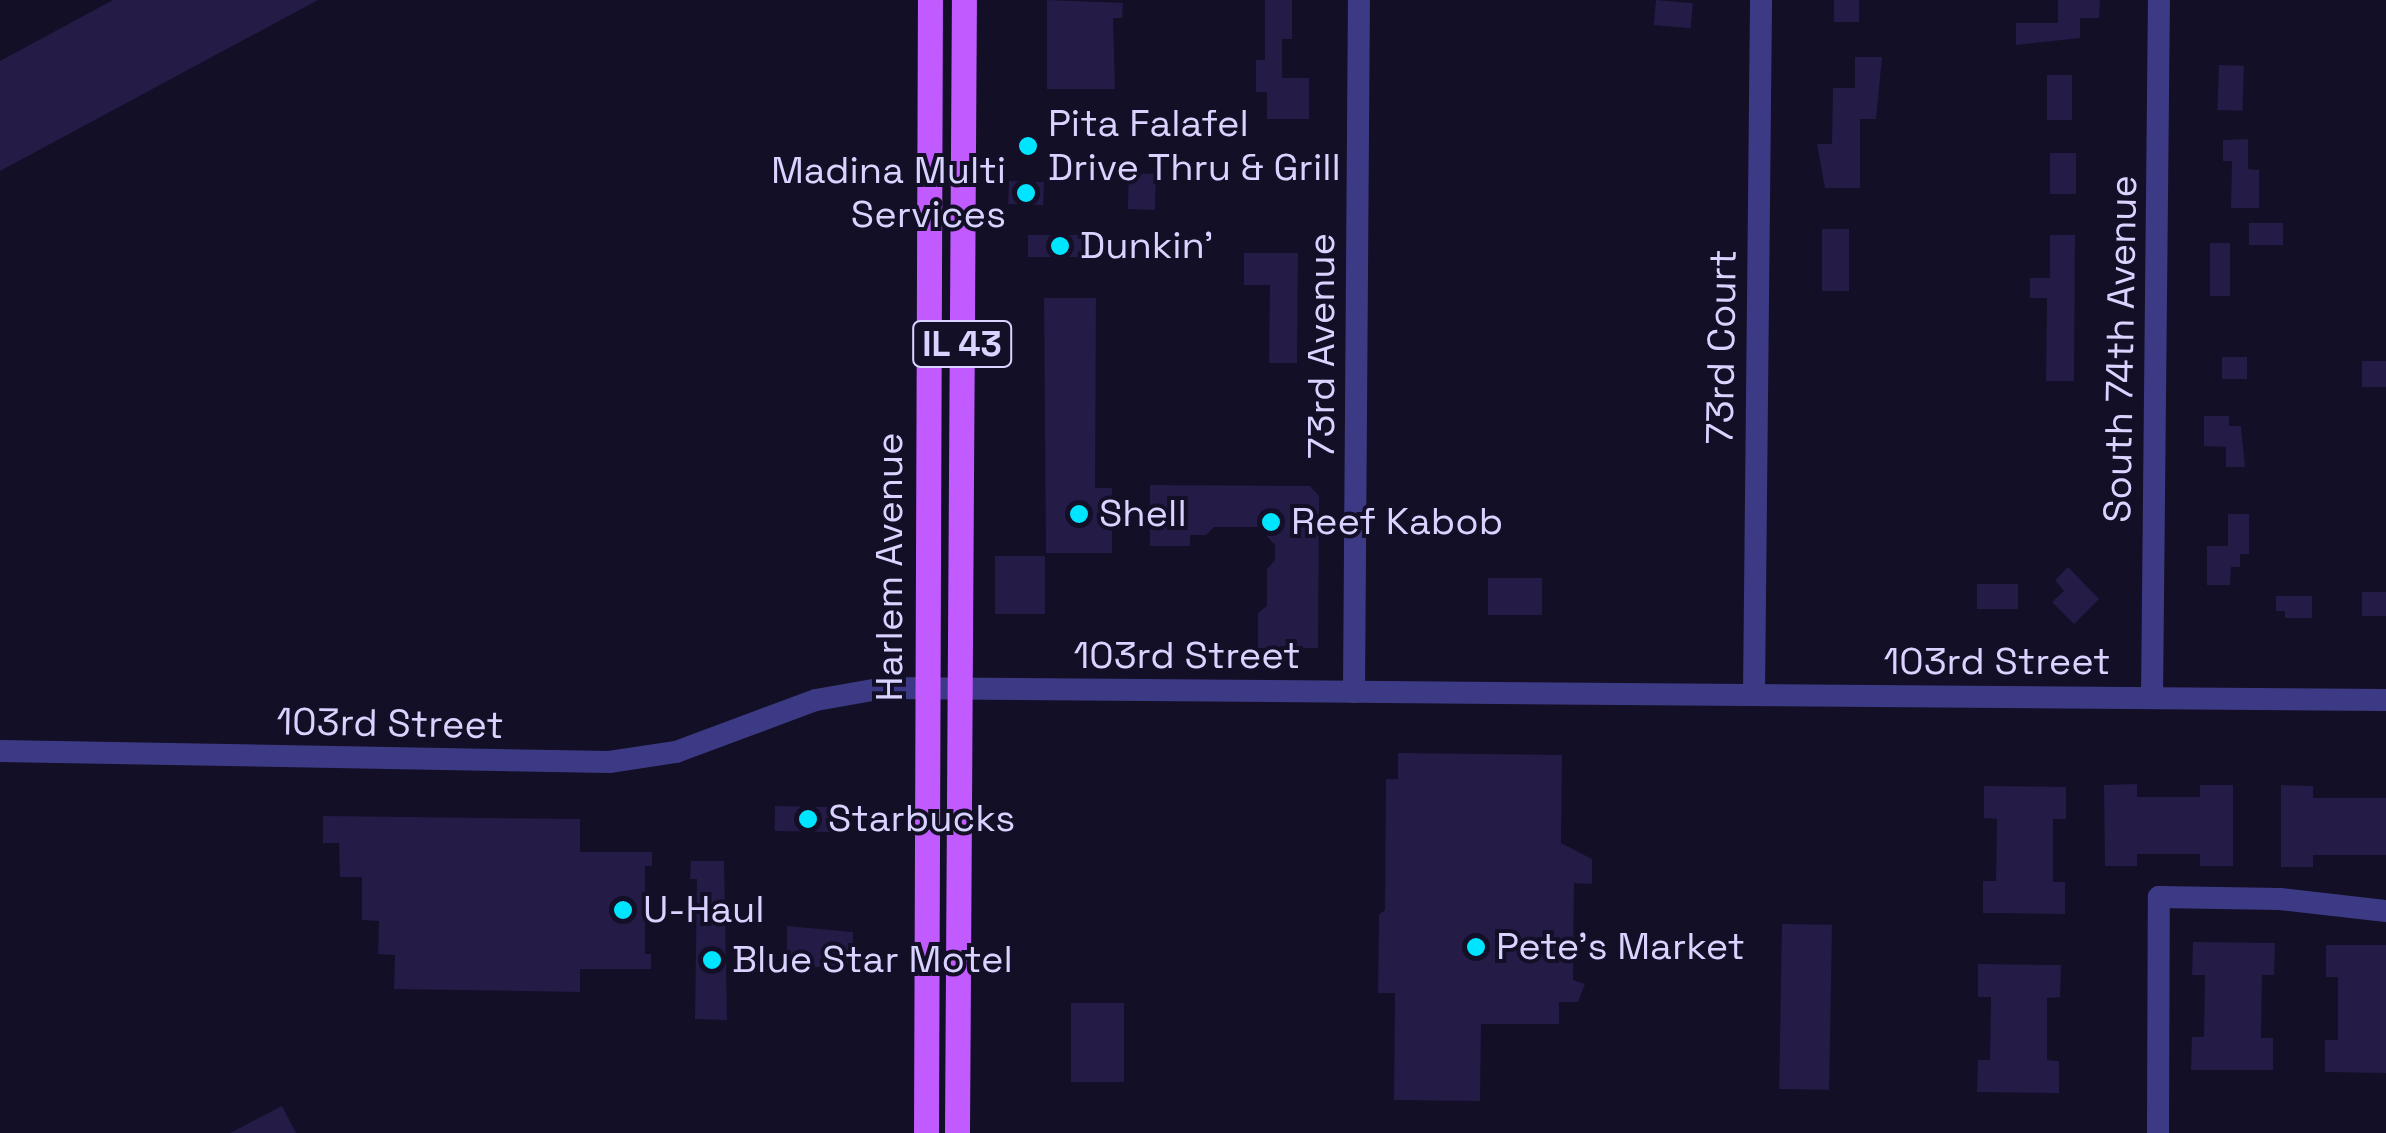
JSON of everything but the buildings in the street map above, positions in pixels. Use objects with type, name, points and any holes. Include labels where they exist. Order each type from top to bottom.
[{"type":"main road","name":"Harlem Avenue","points":[[926,1133],[930,0]]},
{"type":"main road","name":"Harlem Avenue","points":[[958,1133],[964,0]]},
{"type":"street","name":"73rd Avenue","points":[[1354,692],[1359,0]]},
{"type":"street","name":"73rd Court","points":[[1754,695],[1760,0]]},
{"type":"street","name":"South 74th Avenue","points":[[2152,698],[2159,0]]},
{"type":"street","name":"103rd Street","points":[[0,751],[609,762],[676,752],[773,713],[850,692],[929,689],[2386,700]]},
{"type":"street","points":[[2158,1133],[2158,897],[2280,899],[2386,911]]},
{"type":"place","name":"Pita Falafel Drive Thru & Grill","points":[[1028,146]]},
{"type":"place","name":"Madina Multi Services","points":[[1026,193]]},
{"type":"place","name":"Dunkin'","points":[[1060,246]]},
{"type":"place","name":"Shell","points":[[1079,514]]},
{"type":"place","name":"Reef Kabob","points":[[1271,522]]},
{"type":"place","name":"Starbucks","points":[[808,819]]},
{"type":"place","name":"U-Haul","points":[[623,910]]},
{"type":"place","name":"Pete's Market","points":[[1476,947]]},
{"type":"place","name":"Blue Star Motel","points":[[712,960]]}]
